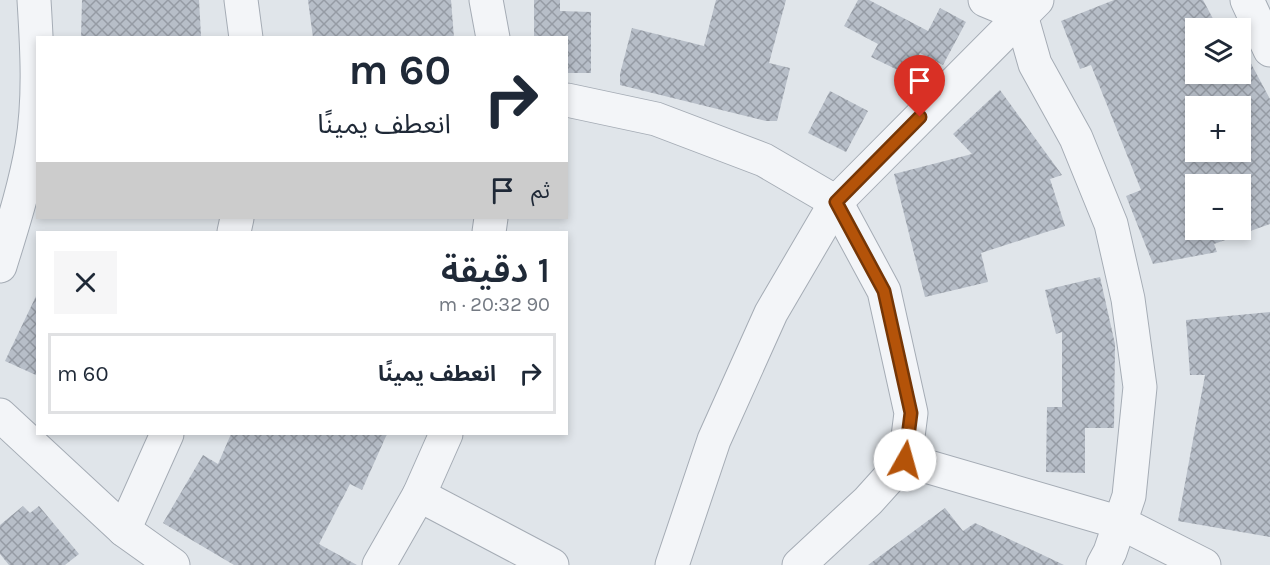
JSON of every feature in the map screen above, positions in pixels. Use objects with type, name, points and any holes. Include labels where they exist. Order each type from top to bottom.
[{"type":"street","points":[[0,266],[21,196],[32,145],[36,94],[34,0]]},
{"type":"street","points":[[241,0],[246,36]]},
{"type":"street","points":[[486,0],[493,36]]},
{"type":"street","points":[[985,0],[1029,7]]},
{"type":"street","points":[[1247,0],[1270,50]]},
{"type":"street","points":[[672,565],[714,440],[771,313],[836,202],[1029,7]]},
{"type":"street","points":[[1029,7],[1035,64],[1076,138],[1110,224],[1128,299],[1140,387],[1129,496],[1121,523],[1103,565]]},
{"type":"street","points":[[568,100],[656,119],[764,160],[836,202],[884,291],[911,413],[905,460],[868,501],[799,565]]},
{"type":"street","points":[[0,415],[124,530],[173,565]]},
{"type":"street","points":[[124,530],[167,435]]},
{"type":"street","points":[[379,565],[419,495],[446,435]]},
{"type":"street","points":[[905,460],[1121,523],[1204,565]]},
{"type":"street","points":[[419,495],[552,565]]},
{"type":"building","points":[[82,0],[199,0],[201,36],[81,36]]},
{"type":"building","points":[[308,0],[451,0],[454,36],[313,36]]},
{"type":"building","points":[[534,0],[560,0],[560,11],[591,12],[591,73],[568,73],[568,36],[534,36]]},
{"type":"building","points":[[716,0],[786,0],[769,63],[790,68],[777,121],[766,121],[620,85],[620,74],[632,28],[704,46]]},
{"type":"building","points":[[858,0],[869,0],[928,31],[940,8],[966,22],[943,65],[920,53],[908,75],[871,57],[878,44],[844,26]]},
{"type":"building","points":[[1114,0],[1203,0],[1213,18],[1185,18],[1185,84],[1251,84],[1251,64],[1270,99],[1270,224],[1251,231],[1251,174],[1185,174],[1185,240],[1225,240],[1214,244],[1217,252],[1153,264],[1126,196],[1141,190],[1091,65],[1080,69],[1061,21]]},
{"type":"building","points":[[1000,90],[1062,175],[1050,179],[1065,226],[981,253],[988,282],[925,297],[894,174],[972,154],[953,134]]},
{"type":"building","points":[[830,91],[868,111],[846,152],[808,133]]},
{"type":"building","points":[[1100,277],[1115,344],[1114,428],[1085,428],[1085,473],[1046,472],[1047,407],[1062,407],[1062,332],[1056,334],[1045,290]]},
{"type":"building","points":[[36,296],[36,375],[5,361]]},
{"type":"building","points":[[1270,312],[1270,537],[1178,521],[1205,375],[1190,375],[1186,320]]},
{"type":"building","points":[[231,435],[387,435],[362,490],[350,484],[319,544],[357,565],[234,565],[163,523],[203,455],[218,464]]},
{"type":"building","points":[[23,506],[30,513],[39,506],[79,554],[65,565],[9,565],[0,554],[0,525]]},
{"type":"building","points":[[945,508],[963,531],[975,523],[1064,565],[868,565]]},
{"type":"route","points":[[905,460],[911,413],[884,291],[836,202],[920,117]]}]
